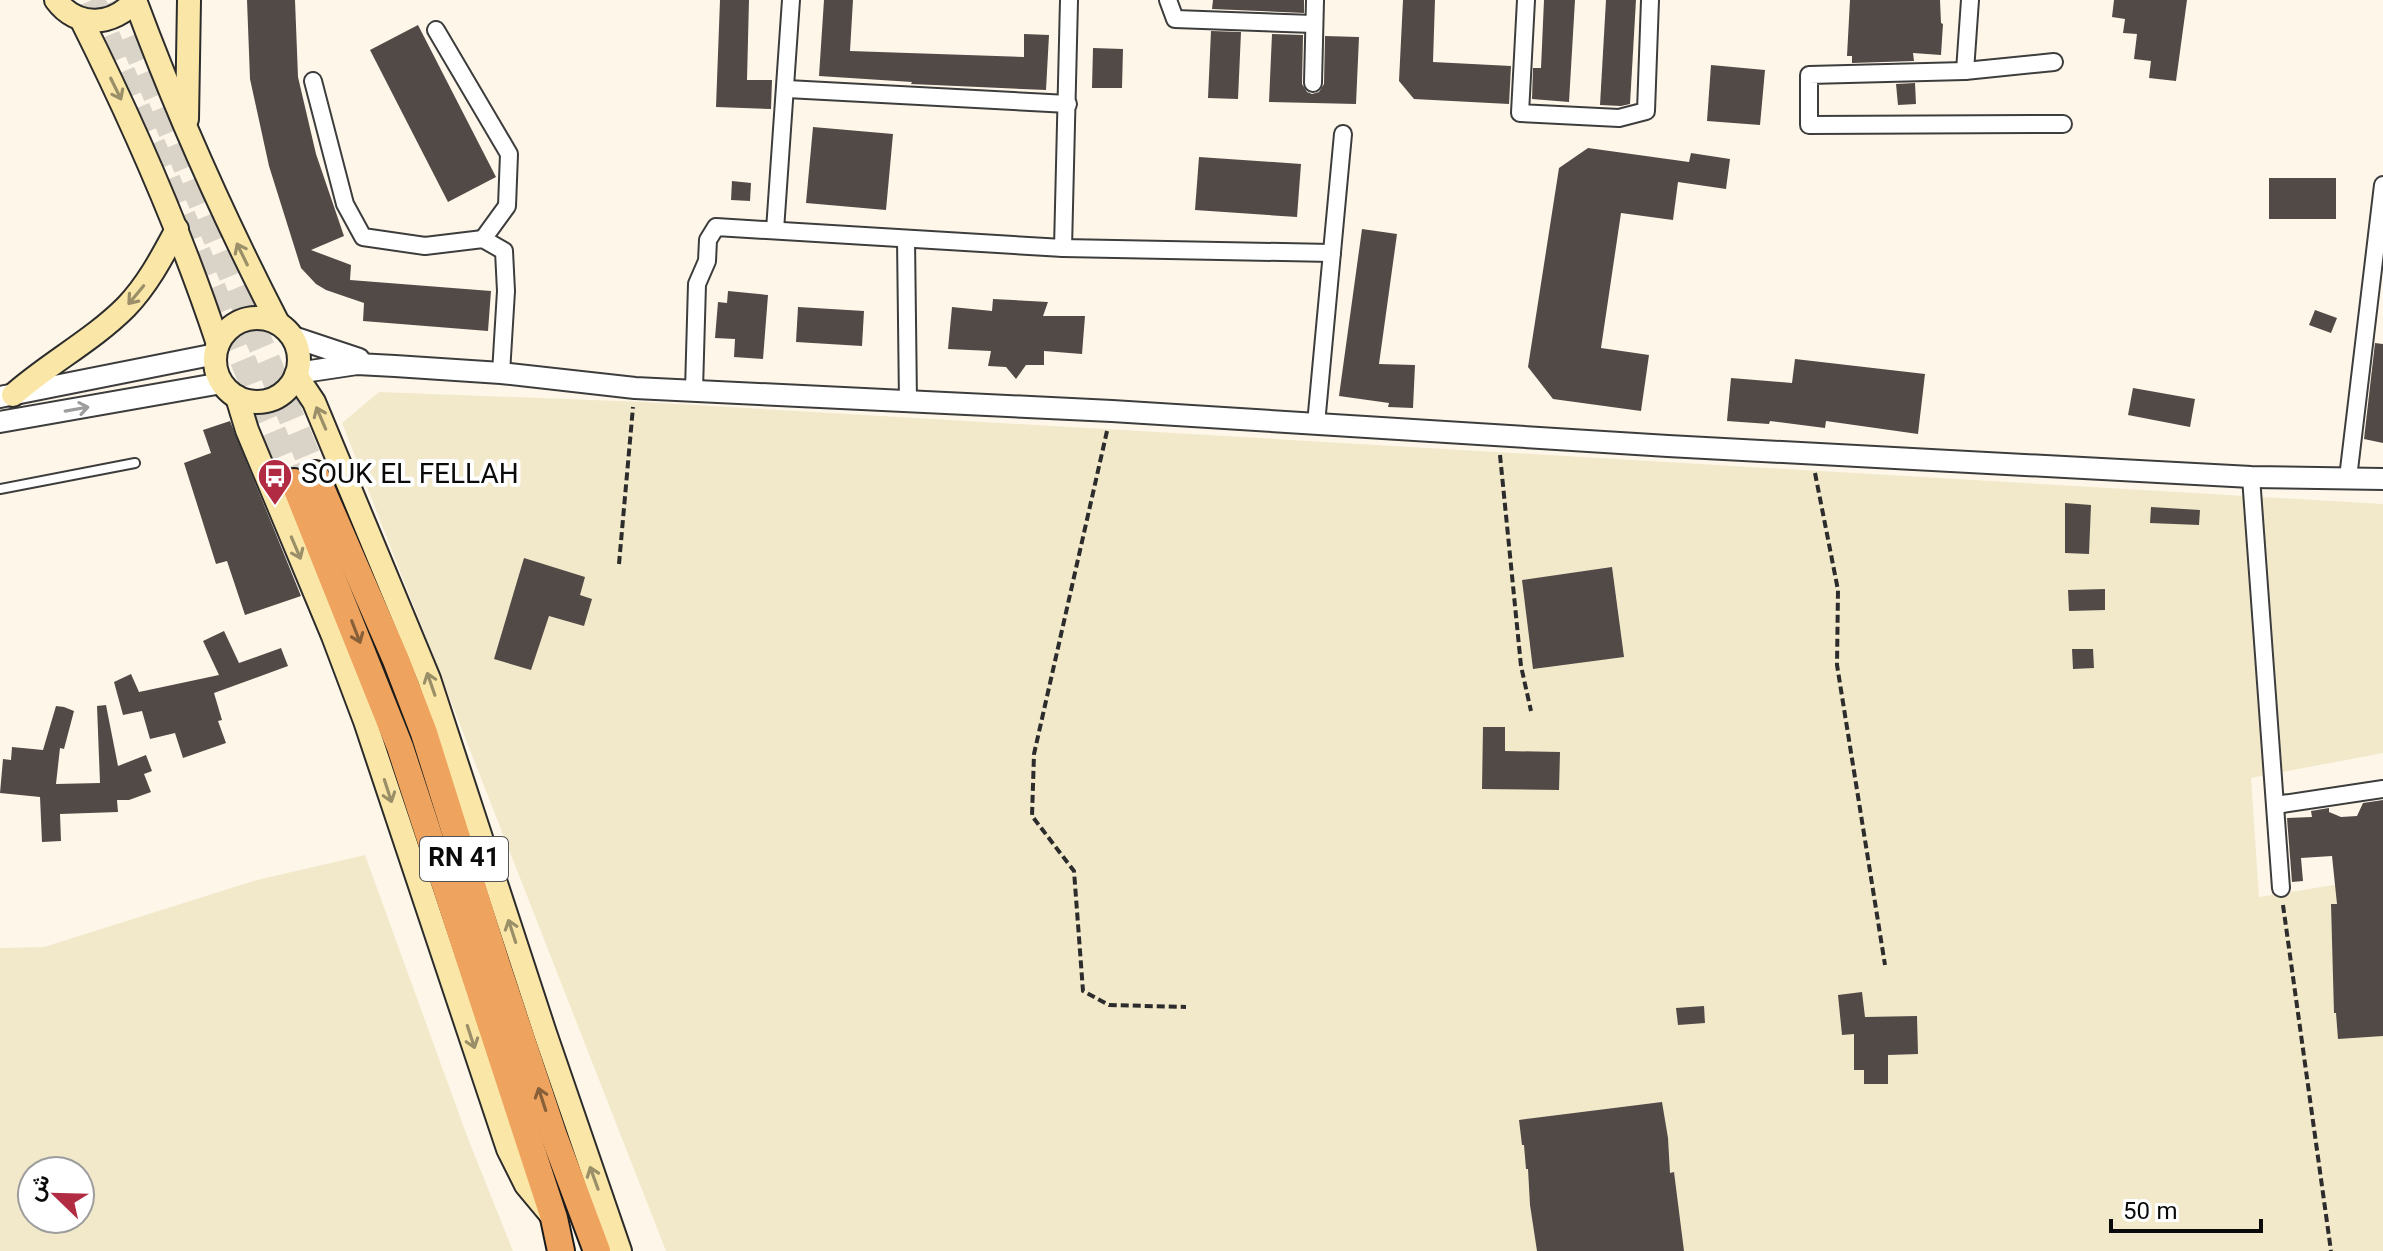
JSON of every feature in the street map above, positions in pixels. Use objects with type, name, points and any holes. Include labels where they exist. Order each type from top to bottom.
[{"type":"highway","name":"RN 41","points":[[561,1251],[554,1218],[400,747],[346,607],[305,478],[396,660],[424,733],[554,1136],[597,1251]]},
{"type":"main road","points":[[56,0],[69,14],[81,19],[106,21],[127,10],[135,0],[187,132],[239,247],[300,360],[297,374],[285,392],[276,397],[257,402],[230,390]]},
{"type":"main road","points":[[187,132],[189,0]]},
{"type":"main road","points":[[81,19],[132,123],[177,229],[217,349],[216,369],[230,390],[333,636],[365,721],[508,1149],[526,1185],[554,1218]]},
{"type":"main road","points":[[6,396],[92,336],[126,306],[155,270],[177,229]]},
{"type":"main road","points":[[217,349],[230,328],[239,322],[258,318],[285,330]]},
{"type":"main road","points":[[297,374],[314,402],[429,679],[620,1251]]},
{"type":"street","points":[[775,230],[791,0]]},
{"type":"street","points":[[1063,248],[1069,0]]},
{"type":"street","points":[[1168,0],[1175,19],[1314,24]]},
{"type":"street","points":[[1313,83],[1315,0]]},
{"type":"street","points":[[1526,0],[1520,113],[1619,118],[1646,111],[1650,0]]},
{"type":"street","points":[[1965,71],[1970,0]]},
{"type":"street","points":[[436,30],[509,154],[507,206],[483,239]]},
{"type":"street","points":[[2054,62],[1965,71],[1809,75],[1809,125],[2063,124]]},
{"type":"street","points":[[313,81],[345,204],[363,237],[425,246],[483,239],[504,251],[506,291],[501,373]]},
{"type":"street","points":[[787,89],[1068,104]]},
{"type":"street","points":[[1316,424],[1343,134]]},
{"type":"street","points":[[2348,478],[2383,185]]},
{"type":"street","points":[[694,390],[697,284],[707,261],[708,240],[716,227],[1063,248],[1332,253]]},
{"type":"street","points":[[906,239],[908,402]]},
{"type":"street","points":[[285,330],[335,352],[395,366]]},
{"type":"street","points":[[6,396],[217,349]]},
{"type":"street","points":[[297,374],[357,364],[501,373],[635,388],[1112,411],[1498,436],[2251,477],[2383,479]]},
{"type":"street","points":[[0,422],[230,390]]},
{"type":"street","points":[[2251,477],[2281,888]]},
{"type":"street","points":[[2276,805],[2383,789]]},
{"type":"lane","points":[[0,489],[135,463]]},
{"type":"path","points":[[619,564],[635,388]]},
{"type":"path","points":[[1112,411],[1034,754],[1032,816],[1074,871],[1083,991],[1109,1005],[1186,1007]]},
{"type":"path","points":[[1498,436],[1521,666],[1531,711]]},
{"type":"path","points":[[1811,453],[1838,590],[1837,665],[1885,965]]},
{"type":"path","points":[[2281,888],[2331,1251]]},
{"type":"shaded area","points":[[379,392],[644,402],[2383,504],[2383,753],[2251,778],[2259,897],[2383,877],[2383,1251],[666,1251],[342,423]]},
{"type":"shaded area","points":[[365,855],[467,1136],[513,1251],[0,1251],[0,948],[44,947],[257,880]]},
{"type":"building","points":[[247,0],[295,0],[298,77],[316,154],[344,236],[311,250],[351,265],[350,280],[491,291],[488,331],[363,321],[364,303],[326,290],[301,268],[269,166],[250,79]]},
{"type":"building","points":[[720,0],[749,0],[747,80],[772,80],[771,109],[716,107]]},
{"type":"building","points":[[824,0],[853,0],[850,51],[1024,57],[1024,34],[1049,35],[1046,90],[819,76]]},
{"type":"building","points":[[1213,0],[1304,0],[1304,13],[1212,9]]},
{"type":"building","points":[[1403,0],[1435,0],[1433,62],[1511,66],[1509,104],[1414,99],[1399,81]]},
{"type":"building","points":[[1544,0],[1575,0],[1569,102],[1532,99],[1533,68],[1541,68]]},
{"type":"building","points":[[1606,0],[1636,0],[1630,104],[1621,106],[1600,105]]},
{"type":"building","points":[[1850,0],[1940,0],[1943,24],[1941,55],[1913,53],[1914,61],[1852,63],[1852,56],[1847,56]]},
{"type":"building","points":[[2114,0],[2187,0],[2176,81],[2149,78],[2151,61],[2134,59],[2137,34],[2123,33],[2125,19],[2112,17]]},
{"type":"building","points":[[418,25],[496,177],[448,202],[370,50]]},
{"type":"building","points":[[1211,31],[1241,32],[1238,99],[1208,98]]},
{"type":"building","points":[[1272,34],[1303,35],[1302,84],[1312,94],[1319,92],[1324,84],[1325,36],[1359,37],[1356,104],[1269,102]]},
{"type":"building","points":[[1093,48],[1123,49],[1122,88],[1092,88]]},
{"type":"building","points":[[1711,65],[1765,70],[1760,125],[1707,121]]},
{"type":"building","points":[[1915,83],[1916,104],[1898,105],[1896,84]]},
{"type":"building","points":[[813,127],[893,134],[886,210],[806,203]]},
{"type":"building","points":[[1588,148],[1689,162],[1691,153],[1730,159],[1726,189],[1678,182],[1673,220],[1621,213],[1601,348],[1649,355],[1641,411],[1553,399],[1528,367],[1559,168]]},
{"type":"building","points":[[1199,157],[1301,164],[1297,217],[1195,210]]},
{"type":"building","points":[[2269,178],[2336,178],[2336,219],[2269,219]]},
{"type":"building","points":[[732,181],[751,183],[750,201],[731,200]]},
{"type":"building","points":[[1362,229],[1397,234],[1379,364],[1415,365],[1413,408],[1388,407],[1389,403],[1339,396]]},
{"type":"building","points":[[728,291],[768,295],[763,359],[734,357],[735,339],[715,338],[718,302],[727,303]]},
{"type":"building","points":[[993,299],[1048,302],[1043,316],[1085,316],[1082,354],[1044,351],[1044,365],[1026,365],[1016,379],[1006,367],[988,366],[991,351],[948,349],[952,307],[992,311]]},
{"type":"building","points":[[798,307],[864,311],[862,346],[796,342]]},
{"type":"building","points":[[2315,310],[2337,318],[2331,333],[2309,325]]},
{"type":"building","points":[[2375,343],[2383,344],[2383,443],[2364,439]]},
{"type":"building","points":[[1795,359],[1925,374],[1918,434],[1826,421],[1825,428],[1770,421],[1769,424],[1727,421],[1731,378],[1792,383]]},
{"type":"building","points":[[2133,388],[2195,399],[2190,427],[2128,415]]},
{"type":"building","points":[[230,421],[301,596],[245,615],[227,561],[216,564],[184,463],[211,453],[203,430]]},
{"type":"building","points":[[2065,503],[2091,505],[2089,554],[2065,553]]},
{"type":"building","points":[[2151,507],[2200,510],[2199,525],[2150,523]]},
{"type":"building","points":[[524,558],[585,577],[580,595],[592,599],[584,626],[549,616],[531,670],[494,659]]},
{"type":"building","points":[[1612,567],[1624,657],[1533,669],[1522,580]]},
{"type":"building","points":[[2105,589],[2105,610],[2069,611],[2068,590]]},
{"type":"building","points":[[224,631],[239,663],[281,648],[288,666],[214,693],[222,720],[218,721],[226,743],[183,758],[175,733],[150,739],[142,711],[123,715],[114,682],[131,674],[139,692],[219,675],[203,641]]},
{"type":"building","points":[[2072,649],[2093,649],[2094,668],[2073,669]]},
{"type":"building","points":[[106,705],[118,766],[146,755],[152,771],[144,774],[151,792],[129,800],[117,800],[118,812],[60,814],[61,841],[42,842],[40,797],[0,793],[3,759],[11,760],[12,747],[43,750],[56,706],[64,707],[74,711],[64,749],[60,748],[56,784],[100,783],[97,706]]},
{"type":"building","points":[[1483,727],[1505,727],[1505,751],[1560,752],[1559,790],[1482,789]]},
{"type":"building","points":[[2383,800],[2383,1036],[2338,1039],[2334,1013],[2331,904],[2337,904],[2332,856],[2301,858],[2303,881],[2292,882],[2287,818],[2312,817],[2311,811],[2329,808],[2329,812],[2341,817],[2357,816],[2363,803]]},
{"type":"building","points":[[1862,992],[1865,1017],[1917,1016],[1918,1054],[1888,1055],[1888,1084],[1864,1084],[1864,1070],[1854,1070],[1854,1034],[1842,1035],[1838,995]]},
{"type":"building","points":[[1704,1006],[1705,1023],[1678,1025],[1676,1008]]},
{"type":"building","points":[[1662,1102],[1670,1173],[1674,1172],[1684,1251],[1537,1251],[1519,1120]]},
{"type":"tunnel","points":[[92,0],[294,482]]},
{"type":"tunnel","points":[[116,0],[315,474]]},
{"type":"place","name":"SOUK EL FELLAH","points":[[275,507]]}]
